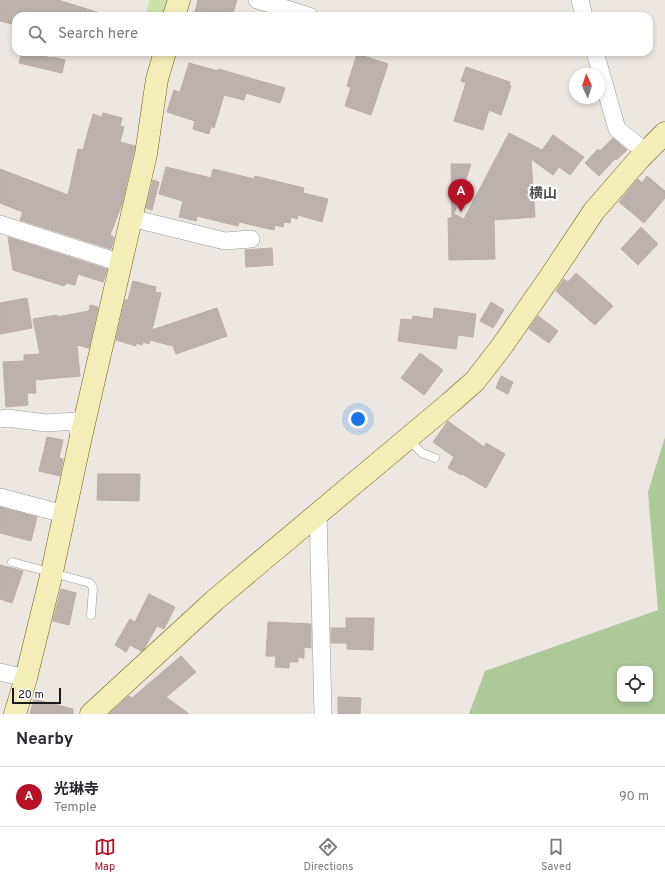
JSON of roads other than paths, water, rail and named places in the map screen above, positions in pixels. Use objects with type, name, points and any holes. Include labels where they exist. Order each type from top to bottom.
[{"type":"street","points":[[175,12],[178,0]]},
{"type":"street","points":[[257,0],[296,12]]},
{"type":"street","points":[[580,0],[583,12]]},
{"type":"street","points":[[15,714],[26,678],[52,572],[80,440],[146,154],[157,79],[163,56]]},
{"type":"street","points":[[596,56],[617,129],[646,152]]},
{"type":"street","points":[[91,714],[215,600],[475,381],[502,346],[594,211],[646,152],[665,133]]},
{"type":"street","points":[[131,218],[225,242],[251,238]]},
{"type":"street","points":[[0,224],[120,263]]},
{"type":"street","points":[[0,419],[7,418],[46,423],[77,421],[80,440]]},
{"type":"street","points":[[0,497],[64,514]]},
{"type":"street","points":[[318,512],[323,714]]},
{"type":"street","points":[[0,672],[26,678]]},
{"type":"lane","points":[[407,439],[422,453],[435,458]]},
{"type":"lane","points":[[12,562],[90,583],[93,588],[90,615]]},
{"type":"place","name":"光琳寺","points":[[461,212]]},
{"type":"district","name":"横山","points":[[543,194]]}]
